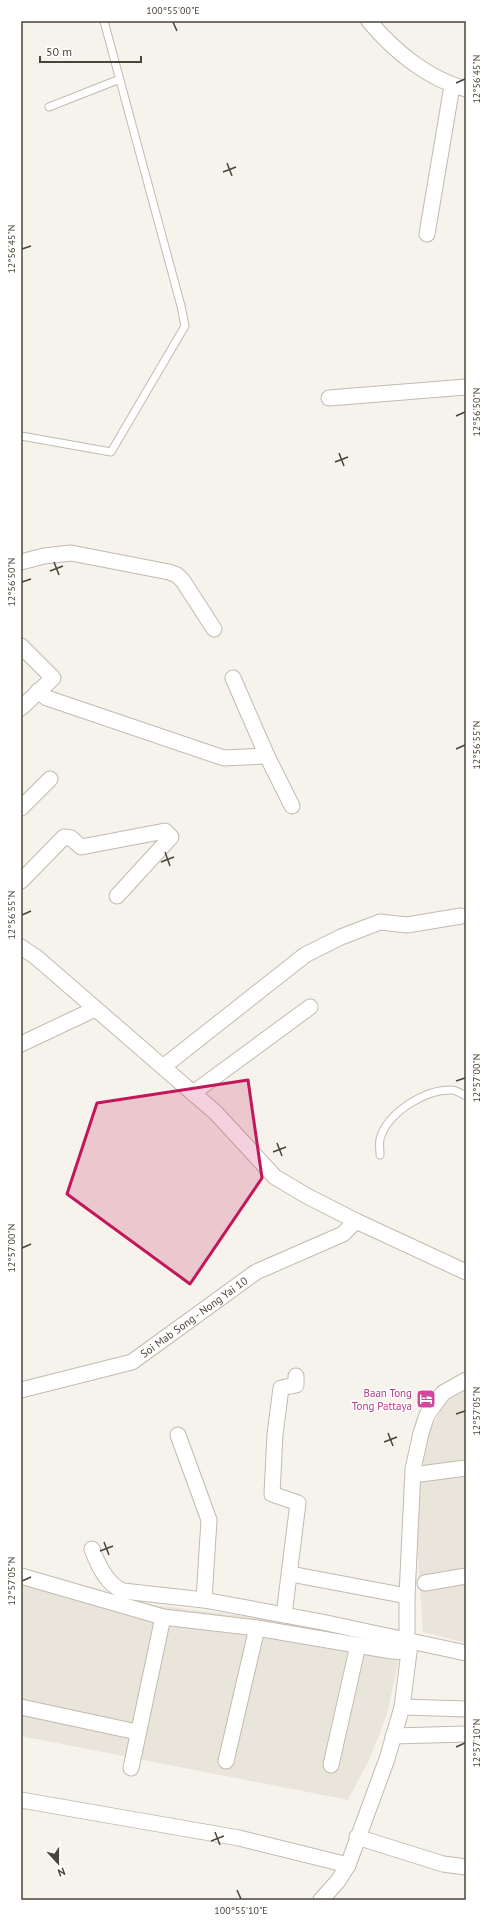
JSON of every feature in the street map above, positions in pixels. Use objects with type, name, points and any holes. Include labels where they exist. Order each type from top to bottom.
[{"type":"street","points":[[369,21],[386,41],[419,66],[459,87],[426,234]]},
{"type":"street","points":[[329,398],[466,387]]},
{"type":"street","points":[[21,562],[44,556],[71,553],[169,572],[183,581],[214,629]]},
{"type":"street","points":[[21,646],[53,678],[21,708]]},
{"type":"street","points":[[232,678],[267,756],[292,806]]},
{"type":"street","points":[[38,691],[47,698],[224,758],[267,756]]},
{"type":"street","points":[[21,808],[50,779]]},
{"type":"street","points":[[21,881],[64,837],[71,838],[81,847],[165,831],[171,837],[117,896]]},
{"type":"street","points":[[163,1067],[305,955],[340,936],[380,922],[407,925],[461,916]]},
{"type":"street","points":[[21,947],[36,957],[216,1113],[275,1177],[307,1196],[466,1272]]},
{"type":"street","points":[[193,1093],[310,1007]]},
{"type":"street","points":[[21,1044],[95,1009]]},
{"type":"street","name":"Soi Mab Song - Nong Yai 10","points":[[21,1390],[132,1362],[256,1272],[343,1234],[356,1220]]},
{"type":"street","points":[[284,1615],[298,1503],[272,1494],[275,1434],[281,1388],[296,1385],[296,1376]]},
{"type":"street","points":[[321,1900],[338,1881],[348,1865],[357,1837],[387,1760],[392,1736],[402,1707],[408,1646],[407,1596],[413,1469],[421,1432],[427,1415],[443,1393],[466,1380]]},
{"type":"street","points":[[178,1435],[209,1520],[204,1600]]},
{"type":"street","points":[[420,1474],[466,1468]]},
{"type":"street","points":[[92,1549],[97,1564],[118,1590],[204,1600],[284,1615],[408,1646]]},
{"type":"street","points":[[296,1575],[407,1596]]},
{"type":"street","points":[[21,1576],[163,1617],[257,1628],[358,1645],[408,1646],[466,1653]]},
{"type":"street","points":[[425,1583],[466,1576]]},
{"type":"street","points":[[131,1768],[137,1732],[163,1617]]},
{"type":"street","points":[[226,1761],[257,1628]]},
{"type":"street","points":[[331,1765],[358,1645]]},
{"type":"street","points":[[21,1707],[137,1732]]},
{"type":"street","points":[[402,1707],[466,1709]]},
{"type":"street","points":[[392,1736],[466,1734]]},
{"type":"street","points":[[21,1800],[239,1838],[348,1865]]},
{"type":"street","points":[[357,1837],[442,1864],[466,1867]]},
{"type":"lane","points":[[21,436],[111,452],[185,326],[181,306],[104,21]]},
{"type":"lane","points":[[49,107],[120,79]]},
{"type":"lane","points":[[380,1155],[379,1141],[383,1131],[390,1119],[398,1112],[415,1101],[430,1094],[453,1090],[466,1096]]},
{"type":"highlighted area","points":[[248,1080],[262,1178],[190,1284],[67,1194],[97,1103]]},
{"type":"shaded area","points":[[466,1390],[466,1643],[423,1632],[416,1531],[426,1438],[445,1403]]},
{"type":"shaded area","points":[[21,1570],[122,1601],[268,1619],[398,1649],[400,1653],[388,1710],[369,1760],[348,1800],[21,1736]]},
{"type":"place","name":"Baan Tong Tong Pattaya","points":[[426,1399]]}]
